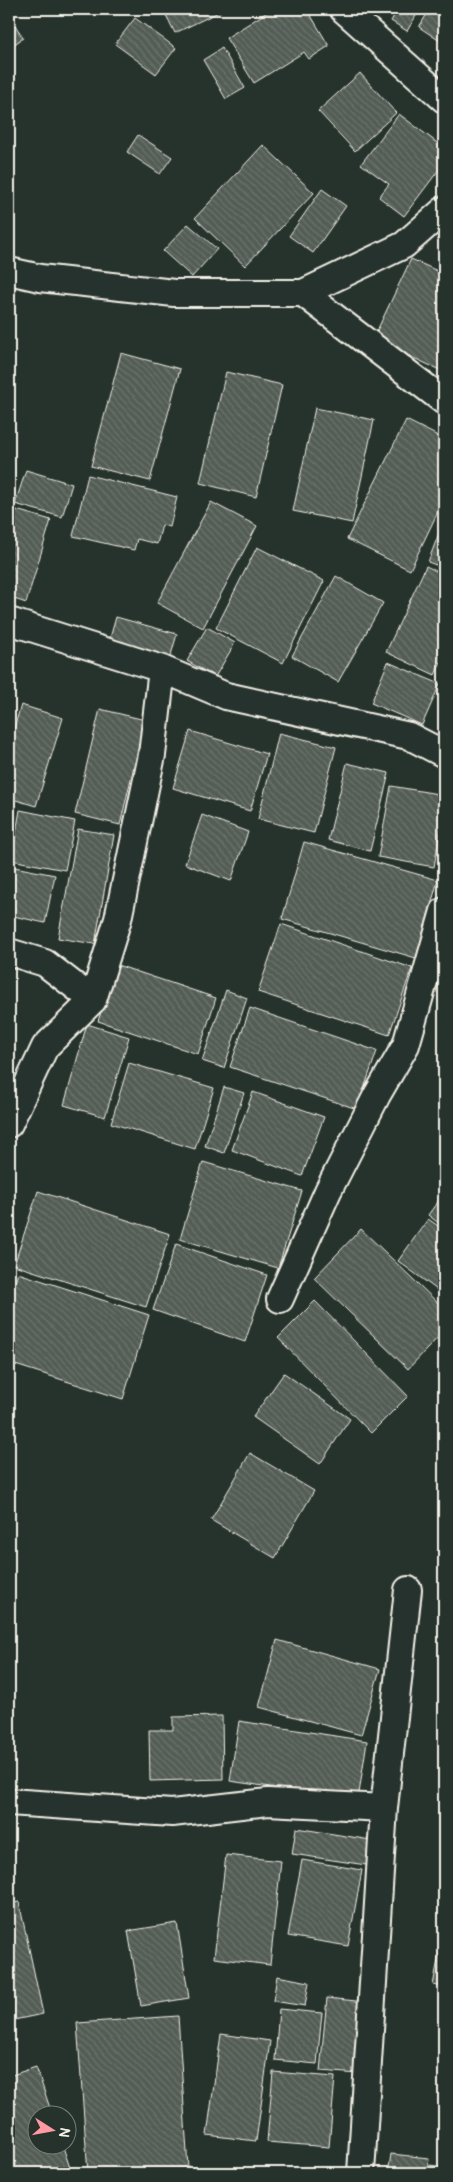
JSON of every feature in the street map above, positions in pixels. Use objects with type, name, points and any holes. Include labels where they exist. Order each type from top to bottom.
[{"type":"street","points":[[344,9],[444,99]]},
{"type":"street","points":[[9,271],[40,278],[174,292],[303,293],[404,245],[444,210]]},
{"type":"street","points":[[303,293],[444,401]]},
{"type":"street","points":[[9,621],[162,670],[226,696],[409,736],[444,754]]},
{"type":"street","points":[[9,1124],[45,1047],[93,1000],[118,919],[152,754],[162,670]]},
{"type":"street","points":[[280,1299],[328,1191],[377,1095],[406,1045],[444,911]]},
{"type":"street","points":[[9,952],[45,963],[93,1000]]},
{"type":"street","points":[[361,2173],[384,1808],[408,1590]]},
{"type":"street","points":[[9,1802],[172,1813],[268,1802],[384,1808]]},
{"type":"building","points":[[163,9],[225,9],[175,33]]},
{"type":"building","points":[[272,9],[307,9],[329,46],[309,59],[304,52],[254,83],[226,38]]},
{"type":"building","points":[[398,9],[420,9],[407,31],[391,21]]},
{"type":"building","points":[[430,9],[444,9],[443,43],[419,27]]},
{"type":"building","points":[[9,15],[23,38],[9,48]]},
{"type":"building","points":[[135,18],[176,48],[156,74],[115,44]]},
{"type":"building","points":[[222,48],[245,88],[226,99],[203,60]]},
{"type":"building","points":[[360,73],[396,113],[355,151],[318,111]]},
{"type":"building","points":[[399,114],[444,148],[444,163],[404,216],[379,197],[389,184],[361,164]]},
{"type":"building","points":[[138,135],[172,157],[160,174],[127,152]]},
{"type":"building","points":[[263,145],[314,193],[245,266],[195,218]]},
{"type":"building","points":[[322,189],[346,206],[313,253],[289,236]]},
{"type":"building","points":[[188,224],[217,249],[192,277],[163,251]]},
{"type":"building","points":[[411,259],[444,274],[444,372],[373,339]]},
{"type":"building","points":[[121,353],[180,369],[150,481],[91,466]]},
{"type":"building","points":[[226,372],[282,385],[256,497],[200,483]]},
{"type":"building","points":[[315,408],[374,420],[352,523],[293,511]]},
{"type":"building","points":[[406,420],[444,439],[444,499],[410,570],[347,539]]},
{"type":"building","points":[[26,470],[72,484],[62,517],[15,504]]},
{"type":"building","points":[[88,475],[177,497],[170,527],[162,525],[157,544],[137,539],[134,550],[73,536]]},
{"type":"building","points":[[211,502],[257,526],[203,628],[157,603]]},
{"type":"building","points":[[9,508],[51,520],[26,603],[9,597]]},
{"type":"building","points":[[444,520],[444,568],[428,562]]},
{"type":"building","points":[[257,547],[324,581],[283,663],[216,628]]},
{"type":"building","points":[[426,566],[444,575],[444,655],[435,675],[386,652]]},
{"type":"building","points":[[336,576],[383,603],[338,682],[292,656]]},
{"type":"building","points":[[116,617],[177,634],[169,662],[108,645]]},
{"type":"building","points":[[207,627],[235,643],[215,677],[187,661]]},
{"type":"building","points":[[388,662],[440,684],[422,725],[371,703]]},
{"type":"building","points":[[21,705],[63,718],[36,806],[9,798],[9,745]]},
{"type":"building","points":[[100,709],[145,720],[120,825],[75,814]]},
{"type":"building","points":[[190,731],[267,754],[250,811],[173,788]]},
{"type":"building","points":[[279,733],[336,747],[314,833],[258,819]]},
{"type":"building","points":[[347,763],[389,773],[370,851],[328,840]]},
{"type":"building","points":[[391,786],[444,795],[444,808],[434,867],[378,857]]},
{"type":"building","points":[[20,810],[75,821],[65,870],[11,860]]},
{"type":"building","points":[[202,815],[248,832],[231,881],[185,864]]},
{"type":"building","points":[[78,829],[114,835],[95,944],[58,938]]},
{"type":"building","points":[[304,842],[438,880],[416,958],[282,919]]},
{"type":"building","points":[[9,866],[55,875],[45,923],[9,915]]},
{"type":"building","points":[[281,924],[412,968],[389,1035],[258,992]]},
{"type":"building","points":[[444,962],[444,987],[435,983]]},
{"type":"building","points":[[117,965],[216,998],[198,1054],[98,1021]]},
{"type":"building","points":[[226,990],[247,998],[224,1068],[202,1061]]},
{"type":"building","points":[[250,1008],[377,1051],[357,1109],[230,1067]]},
{"type":"building","points":[[87,1024],[129,1037],[105,1117],[64,1105]]},
{"type":"building","points":[[129,1063],[214,1088],[195,1149],[111,1123]]},
{"type":"building","points":[[224,1087],[244,1093],[224,1153],[205,1146]]},
{"type":"building","points":[[253,1092],[324,1117],[302,1176],[232,1150]]},
{"type":"building","points":[[203,1162],[302,1191],[278,1268],[180,1239]]},
{"type":"building","points":[[38,1191],[170,1234],[146,1307],[14,1265]]},
{"type":"building","points":[[444,1193],[444,1227],[428,1215]]},
{"type":"building","points":[[428,1219],[444,1230],[444,1295],[398,1261]]},
{"type":"building","points":[[361,1229],[444,1309],[444,1331],[408,1369],[314,1278]]},
{"type":"building","points":[[176,1244],[267,1275],[245,1342],[153,1310]]},
{"type":"building","points":[[18,1273],[149,1315],[123,1399],[9,1363],[9,1301]]},
{"type":"building","points":[[315,1301],[408,1396],[371,1433],[278,1338]]},
{"type":"building","points":[[284,1373],[350,1419],[320,1464],[253,1417]]},
{"type":"building","points":[[250,1453],[314,1491],[275,1558],[211,1520]]},
{"type":"building","points":[[277,1640],[380,1669],[361,1735],[259,1707]]},
{"type":"building","points":[[222,1716],[223,1779],[150,1781],[149,1730],[173,1730],[173,1717]]},
{"type":"building","points":[[239,1721],[367,1741],[358,1800],[230,1781]]},
{"type":"building","points":[[296,1828],[377,1841],[373,1866],[292,1854]]},
{"type":"building","points":[[226,1855],[281,1861],[270,1965],[214,1958]]},
{"type":"building","points":[[302,1860],[362,1870],[348,1946],[288,1936]]},
{"type":"building","points":[[19,1902],[43,2014],[9,2021],[9,1904]]},
{"type":"building","points":[[177,1923],[189,1998],[141,2006],[128,1931]]},
{"type":"building","points":[[444,1930],[444,1987],[433,1985]]},
{"type":"building","points":[[277,1976],[309,1982],[305,2006],[273,2001]]},
{"type":"building","points":[[327,1998],[366,2002],[359,2074],[320,2071]]},
{"type":"building","points":[[279,2009],[322,2013],[317,2064],[275,2060]]},
{"type":"building","points":[[178,2016],[188,2168],[88,2173],[77,2023]]},
{"type":"building","points":[[221,2034],[270,2041],[256,2141],[207,2135]]},
{"type":"building","points":[[36,2067],[49,2104],[28,2104],[28,2154],[65,2154],[71,2171],[63,2173],[9,2173],[9,2076]]},
{"type":"building","points":[[273,2072],[335,2077],[329,2147],[267,2142]]},
{"type":"building","points":[[391,2154],[429,2158],[427,2173],[389,2168]]},
{"type":"building","points":[[429,2165],[444,2167],[444,2173],[427,2173]]}]
